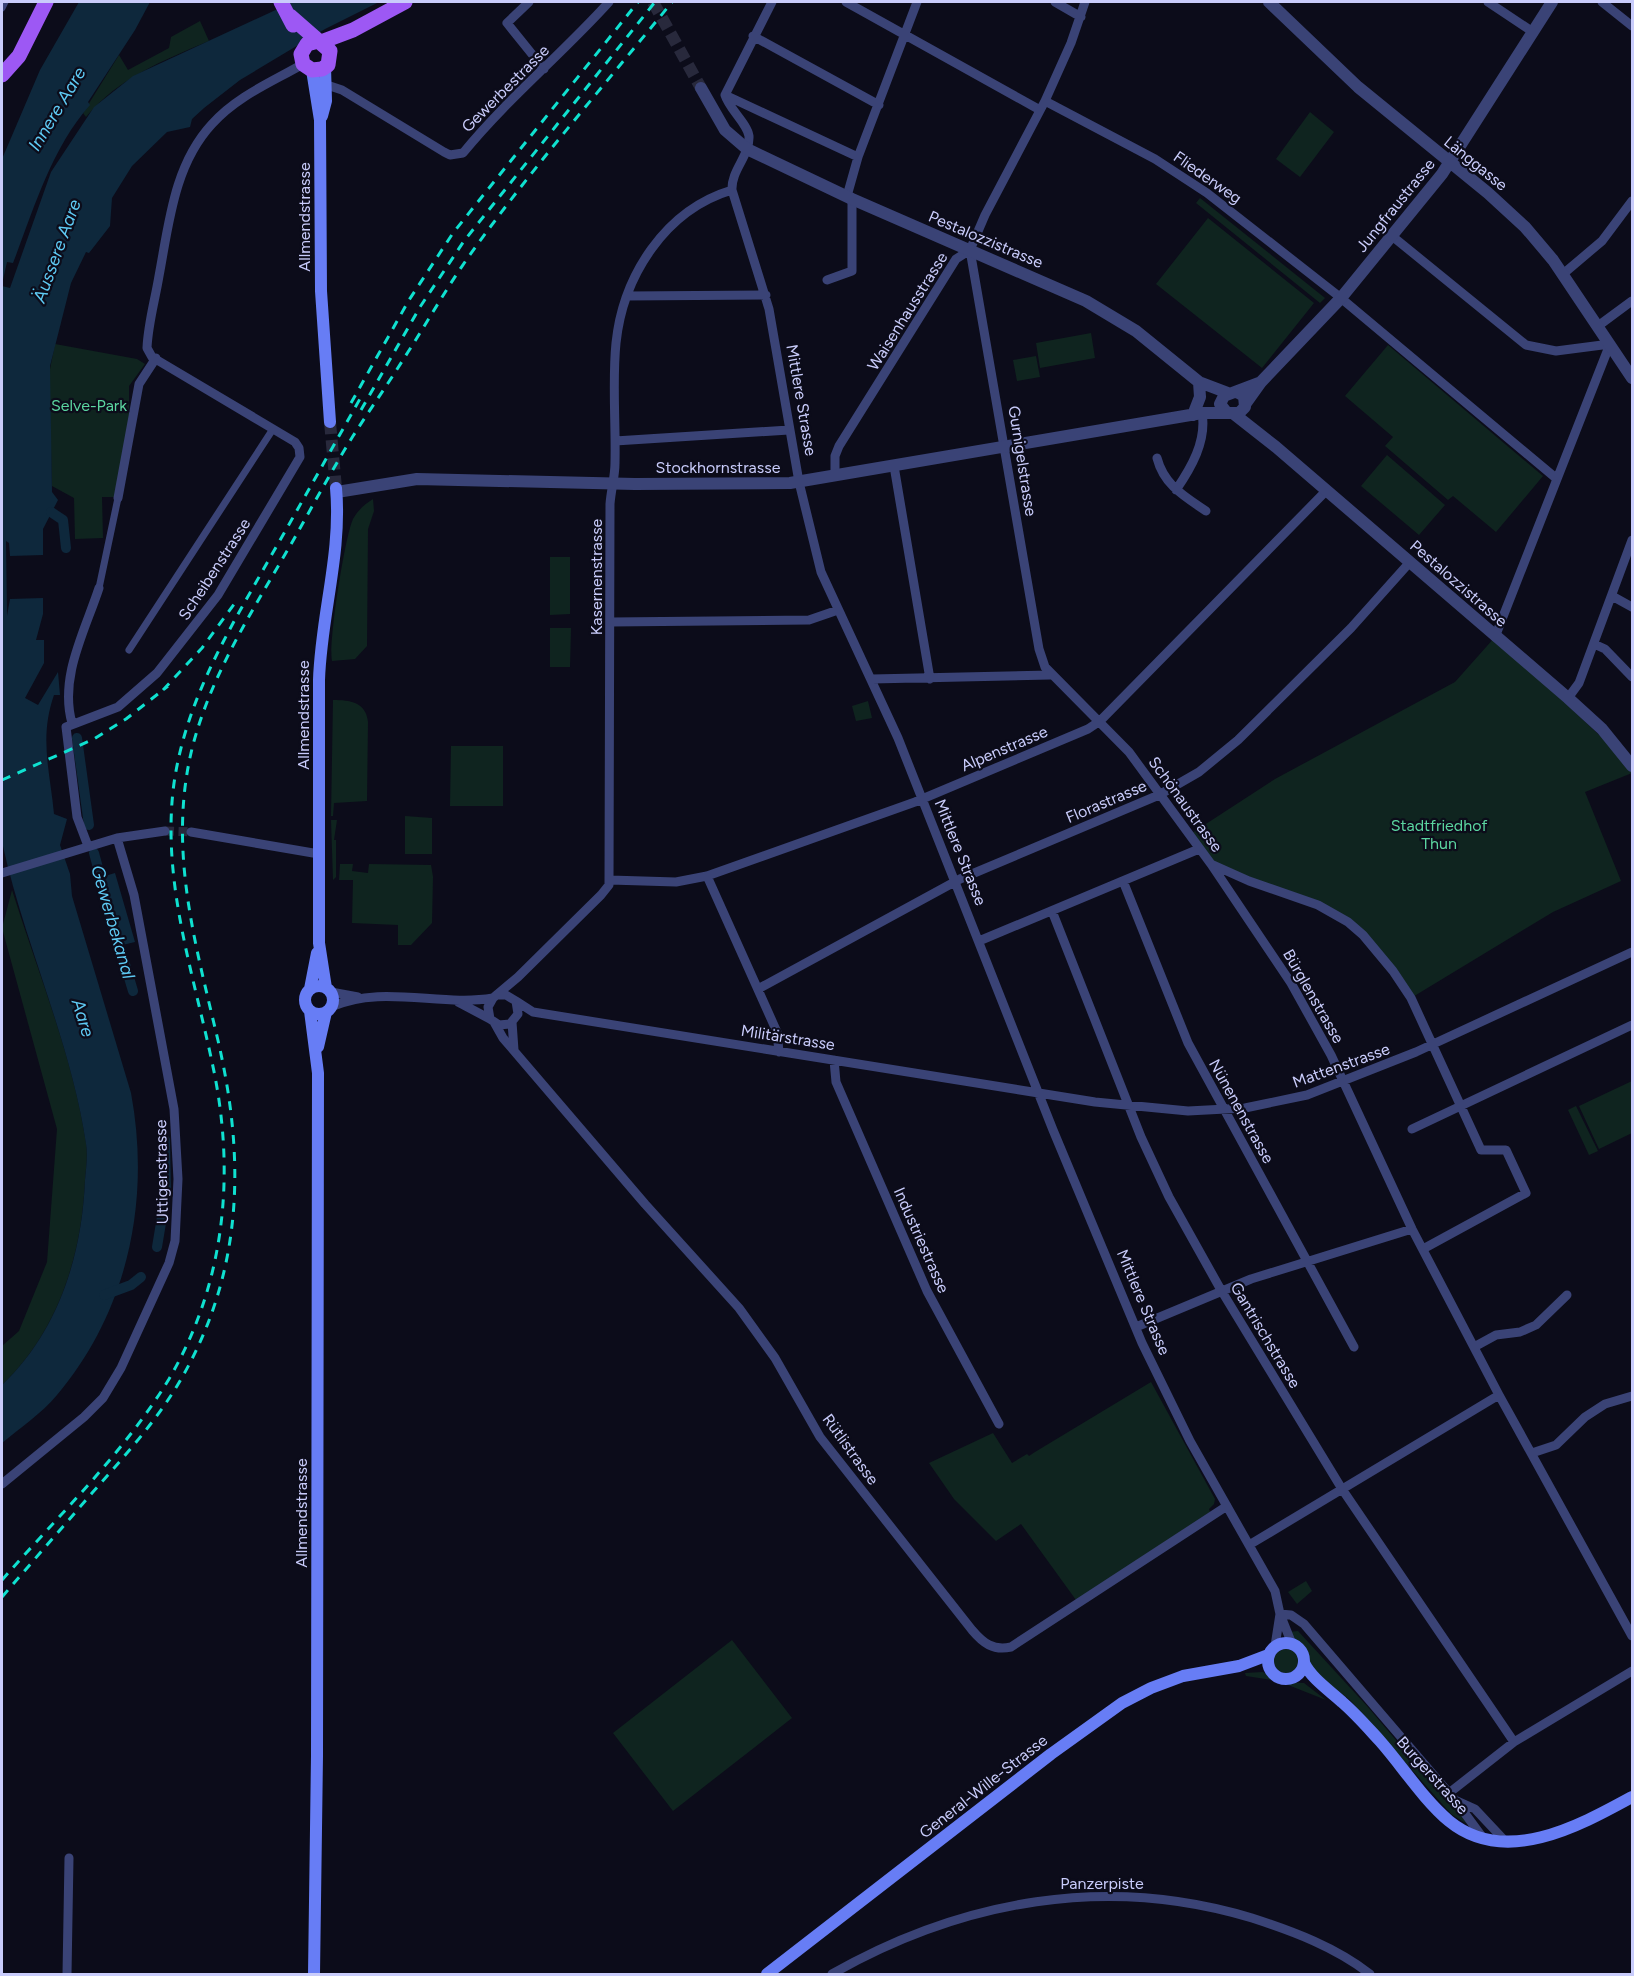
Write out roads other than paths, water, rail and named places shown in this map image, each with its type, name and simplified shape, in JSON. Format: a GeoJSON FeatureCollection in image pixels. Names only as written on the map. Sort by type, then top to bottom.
{"type":"FeatureCollection","features":[{"type":"Feature","properties":{"kind":"main road"},"geometry":{"type":"LineString","coordinates":[[2,75],[19,56],[46,2]]}},
{"type":"Feature","properties":{"kind":"main road"},"geometry":{"type":"LineString","coordinates":[[281,2],[315,58],[353,30],[405,2]]}},
{"type":"Feature","properties":{"kind":"main road","name":"Allmendstrasse"},"geometry":{"type":"LineString","coordinates":[[315,58],[320,120],[321,291],[330,422]]}},
{"type":"Feature","properties":{"kind":"main road","name":"Allmendstrasse"},"geometry":{"type":"LineString","coordinates":[[328,990],[319,943],[320,646],[338,532],[337,490]]}},
{"type":"Feature","properties":{"kind":"main road","name":"Allmendstrasse"},"geometry":{"type":"LineString","coordinates":[[310,989],[319,943]]}},
{"type":"Feature","properties":{"kind":"main road"},"geometry":{"type":"LineString","coordinates":[[318,986],[328,990],[333,1001],[329,1010],[316,1014],[310,1011],[305,1000],[310,989],[318,986]]}},
{"type":"Feature","properties":{"kind":"main road","name":"Allmendstrasse"},"geometry":{"type":"LineString","coordinates":[[317,1051],[329,1010]]}},
{"type":"Feature","properties":{"kind":"main road","name":"Allmendstrasse"},"geometry":{"type":"LineString","coordinates":[[310,1011],[317,1051],[317,1756],[314,1974]]}},
{"type":"Feature","properties":{"kind":"main road"},"geometry":{"type":"LineString","coordinates":[[1282,1642],[1292,1644],[1301,1651],[1304,1663],[1294,1677],[1279,1678],[1270,1670],[1272,1650],[1282,1642]]}},
{"type":"Feature","properties":{"kind":"main road","name":"General-Wille-Strasse"},"geometry":{"type":"LineString","coordinates":[[1239,1666],[1272,1650]]}},
{"type":"Feature","properties":{"kind":"main road","name":"Burgerstrasse"},"geometry":{"type":"LineString","coordinates":[[1304,1663],[1327,1690],[1376,1737],[1445,1818],[1466,1832],[1484,1839],[1506,1842],[1525,1840],[1559,1831],[1632,1797]]}},
{"type":"Feature","properties":{"kind":"main road","name":"General-Wille-Strasse"},"geometry":{"type":"LineString","coordinates":[[767,1974],[1107,1713],[1135,1695],[1167,1681],[1208,1670],[1239,1666],[1270,1670]]}},
{"type":"Feature","properties":{"kind":"main road","name":"Burgerstrasse"},"geometry":{"type":"LineString","coordinates":[[1294,1677],[1327,1690]]}},
{"type":"Feature","properties":{"kind":"street"},"geometry":{"type":"LineString","coordinates":[[2,8],[5,2]]}},
{"type":"Feature","properties":{"kind":"street"},"geometry":{"type":"LineString","coordinates":[[529,2],[507,23],[544,69]]}},
{"type":"Feature","properties":{"kind":"street","name":"Gewerbestrasse"},"geometry":{"type":"LineString","coordinates":[[315,58],[342,90],[444,152],[457,156],[463,153],[495,116],[609,2]]}},
{"type":"Feature","properties":{"kind":"street"},"geometry":{"type":"LineString","coordinates":[[725,95],[772,2]]}},
{"type":"Feature","properties":{"kind":"street","name":"Fliederweg"},"geometry":{"type":"LineString","coordinates":[[846,2],[1042,105],[1155,159],[1191,182],[1341,298],[1557,479]]}},
{"type":"Feature","properties":{"kind":"street"},"geometry":{"type":"LineString","coordinates":[[827,280],[852,271],[849,197],[858,157],[917,2]]}},
{"type":"Feature","properties":{"kind":"street"},"geometry":{"type":"LineString","coordinates":[[1055,2],[1081,18]]}},
{"type":"Feature","properties":{"kind":"street","name":"Waisenhausstrasse"},"geometry":{"type":"LineString","coordinates":[[835,476],[835,456],[839,446],[956,259],[970,250],[984,215],[1042,105],[1081,18],[1084,2]]}},
{"type":"Feature","properties":{"kind":"street","name":"Länggasse"},"geometry":{"type":"LineString","coordinates":[[1269,2],[1358,87],[1510,212],[1540,244],[1563,274],[1632,378]]}},
{"type":"Feature","properties":{"kind":"street"},"geometry":{"type":"LineString","coordinates":[[1488,2],[1533,32]]}},
{"type":"Feature","properties":{"kind":"street","name":"Jungfraustrasse"},"geometry":{"type":"LineString","coordinates":[[1228,403],[1245,405],[1261,382],[1341,298],[1392,236],[1450,163],[1552,2]]}},
{"type":"Feature","properties":{"kind":"street"},"geometry":{"type":"LineString","coordinates":[[1602,2],[1632,26]]}},
{"type":"Feature","properties":{"kind":"street"},"geometry":{"type":"LineString","coordinates":[[753,36],[879,105]]}},
{"type":"Feature","properties":{"kind":"street"},"geometry":{"type":"LineString","coordinates":[[92,845],[77,818],[65,737],[66,727],[72,723],[68,703],[72,670],[99,588],[139,384],[156,358],[148,352],[147,345],[172,206],[188,159],[204,134],[222,114],[250,94],[315,58]]}},
{"type":"Feature","properties":{"kind":"street"},"geometry":{"type":"LineString","coordinates":[[701,88],[725,130],[747,148]]}},
{"type":"Feature","properties":{"kind":"street"},"geometry":{"type":"LineString","coordinates":[[725,95],[749,135],[747,148],[733,178],[732,190]]}},
{"type":"Feature","properties":{"kind":"street"},"geometry":{"type":"LineString","coordinates":[[725,95],[858,157]]}},
{"type":"Feature","properties":{"kind":"street","name":"Pestalozzistrasse"},"geometry":{"type":"LineString","coordinates":[[747,148],[849,197],[1104,310],[1228,403],[1249,428],[1257,431],[1568,698],[1602,729],[1632,766]]}},
{"type":"Feature","properties":{"kind":"street","name":"Mittlere Strasse"},"geometry":{"type":"LineString","coordinates":[[732,190],[766,295],[799,482],[821,572],[872,679],[1136,1327],[1174,1411],[1275,1591],[1280,1614],[1292,1644]]}},
{"type":"Feature","properties":{"kind":"street","name":"Kasernenstrasse"},"geometry":{"type":"LineString","coordinates":[[610,880],[610,504],[614,483],[616,342],[627,296],[643,262],[662,235],[693,209],[732,190]]}},
{"type":"Feature","properties":{"kind":"street"},"geometry":{"type":"LineString","coordinates":[[1563,274],[1602,241],[1632,201]]}},
{"type":"Feature","properties":{"kind":"street"},"geometry":{"type":"LineString","coordinates":[[1392,236],[1526,345],[1556,351],[1610,344],[1495,637]]}},
{"type":"Feature","properties":{"kind":"street","name":"Gurnigelstrasse"},"geometry":{"type":"LineString","coordinates":[[970,250],[1006,447],[1039,649],[1050,675]]}},
{"type":"Feature","properties":{"kind":"street"},"geometry":{"type":"LineString","coordinates":[[627,296],[766,295]]}},
{"type":"Feature","properties":{"kind":"street"},"geometry":{"type":"LineString","coordinates":[[1598,326],[1632,301]]}},
{"type":"Feature","properties":{"kind":"street","name":"Scheibenstrasse"},"geometry":{"type":"LineString","coordinates":[[72,723],[110,711],[133,696],[157,673],[218,595],[300,457],[298,444],[156,358]]}},
{"type":"Feature","properties":{"kind":"street"},"geometry":{"type":"LineString","coordinates":[[1176,490],[1190,469],[1203,428],[1197,414],[1200,397],[1199,382]]}},
{"type":"Feature","properties":{"kind":"street","name":"Jungfraustrasse"},"geometry":{"type":"LineString","coordinates":[[1228,403],[1261,382]]}},
{"type":"Feature","properties":{"kind":"street","name":"Stockhornstrasse"},"geometry":{"type":"LineString","coordinates":[[337,490],[417,479],[614,483],[799,482],[1197,414],[1228,403]]}},
{"type":"Feature","properties":{"kind":"street","name":"Pestalozzistrasse"},"geometry":{"type":"LineString","coordinates":[[1245,405],[1257,431]]}},
{"type":"Feature","properties":{"kind":"street","name":"Scheibenstrasse"},"geometry":{"type":"LineString","coordinates":[[129,651],[273,429]]}},
{"type":"Feature","properties":{"kind":"street"},"geometry":{"type":"LineString","coordinates":[[615,441],[789,430]]}},
{"type":"Feature","properties":{"kind":"street"},"geometry":{"type":"LineString","coordinates":[[1157,458],[1161,475],[1176,490],[1206,511]]}},
{"type":"Feature","properties":{"kind":"street"},"geometry":{"type":"LineString","coordinates":[[894,466],[930,679]]}},
{"type":"Feature","properties":{"kind":"street","name":"Alpenstrasse"},"geometry":{"type":"LineString","coordinates":[[610,880],[676,882],[707,876],[922,799],[1088,729],[1100,721],[1326,491]]}},
{"type":"Feature","properties":{"kind":"street"},"geometry":{"type":"LineString","coordinates":[[1568,698],[1579,682],[1632,540]]}},
{"type":"Feature","properties":{"kind":"street","name":"Florastrasse"},"geometry":{"type":"LineString","coordinates":[[758,989],[955,881],[1159,795],[1199,772],[1238,740],[1351,628],[1410,562]]}},
{"type":"Feature","properties":{"kind":"street"},"geometry":{"type":"LineString","coordinates":[[1612,596],[1632,607]]}},
{"type":"Feature","properties":{"kind":"street"},"geometry":{"type":"LineString","coordinates":[[611,622],[809,620],[838,610]]}},
{"type":"Feature","properties":{"kind":"street"},"geometry":{"type":"LineString","coordinates":[[1594,644],[1605,649],[1632,677]]}},
{"type":"Feature","properties":{"kind":"street"},"geometry":{"type":"LineString","coordinates":[[872,679],[1050,675]]}},
{"type":"Feature","properties":{"kind":"street","name":"Schönaustrasse"},"geometry":{"type":"LineString","coordinates":[[1050,675],[1100,721],[1129,752],[1211,864],[1246,880],[1318,905],[1348,922],[1378,952],[1399,978],[1434,1044]]}},
{"type":"Feature","properties":{"kind":"street"},"geometry":{"type":"LineString","coordinates":[[3,872],[117,838],[165,831]]}},
{"type":"Feature","properties":{"kind":"street"},"geometry":{"type":"LineString","coordinates":[[191,832],[319,854]]}},
{"type":"Feature","properties":{"kind":"street","name":"Uttigenstrasse"},"geometry":{"type":"LineString","coordinates":[[2,1484],[84,1418],[103,1398],[130,1348],[169,1263],[176,1241],[178,1179],[174,1109],[134,895],[117,838]]}},
{"type":"Feature","properties":{"kind":"street"},"geometry":{"type":"LineString","coordinates":[[979,941],[1199,849]]}},
{"type":"Feature","properties":{"kind":"street","name":"Bürglenstrasse"},"geometry":{"type":"LineString","coordinates":[[1211,864],[1291,983],[1326,1045],[1412,1229],[1499,1395],[1632,1636]]}},
{"type":"Feature","properties":{"kind":"street"},"geometry":{"type":"LineString","coordinates":[[707,876],[777,1032],[779,1052]]}},
{"type":"Feature","properties":{"kind":"street"},"geometry":{"type":"LineString","coordinates":[[492,1021],[488,1007],[495,997],[519,977],[601,896],[610,880]]}},
{"type":"Feature","properties":{"kind":"street"},"geometry":{"type":"LineString","coordinates":[[1231,894],[1246,880]]}},
{"type":"Feature","properties":{"kind":"street","name":"Nünenenstrasse"},"geometry":{"type":"LineString","coordinates":[[1123,881],[1179,1023],[1223,1109],[1354,1347]]}},
{"type":"Feature","properties":{"kind":"street","name":"Gantrischstrasse"},"geometry":{"type":"LineString","coordinates":[[1052,911],[1128,1106],[1169,1197],[1221,1290],[1342,1489],[1514,1742]]}},
{"type":"Feature","properties":{"kind":"street","name":"Mattenstrasse"},"geometry":{"type":"LineString","coordinates":[[1039,1092],[1166,1111],[1223,1109],[1283,1101],[1342,1083],[1434,1044],[1632,952]]}},
{"type":"Feature","properties":{"kind":"street"},"geometry":{"type":"LineString","coordinates":[[514,1050],[514,1020],[519,1010],[515,1000],[519,977]]}},
{"type":"Feature","properties":{"kind":"street"},"geometry":{"type":"LineString","coordinates":[[328,990],[360,998],[420,997],[458,1002],[506,995],[515,1000]]}},
{"type":"Feature","properties":{"kind":"street"},"geometry":{"type":"LineString","coordinates":[[329,1010],[360,998]]}},
{"type":"Feature","properties":{"kind":"street","name":"Militärstrasse"},"geometry":{"type":"LineString","coordinates":[[515,1000],[533,1012],[1039,1092]]}},
{"type":"Feature","properties":{"kind":"street"},"geometry":{"type":"LineString","coordinates":[[458,1002],[504,1025],[514,1020]]}},
{"type":"Feature","properties":{"kind":"street","name":"Militärstrasse"},"geometry":{"type":"LineString","coordinates":[[514,1020],[533,1012]]}},
{"type":"Feature","properties":{"kind":"street","name":"Rütlistrasse"},"geometry":{"type":"LineString","coordinates":[[492,1021],[645,1204],[739,1308],[775,1358],[820,1437],[972,1630],[987,1645],[996,1648],[1011,1647],[1227,1506]]}},
{"type":"Feature","properties":{"kind":"street"},"geometry":{"type":"LineString","coordinates":[[1412,1129],[1632,1024]]}},
{"type":"Feature","properties":{"kind":"street"},"geometry":{"type":"LineString","coordinates":[[1423,1249],[1526,1193],[1506,1150],[1481,1150],[1434,1044]]}},
{"type":"Feature","properties":{"kind":"street","name":"Industriestrasse"},"geometry":{"type":"LineString","coordinates":[[834,1060],[836,1082],[927,1291],[999,1424]]}},
{"type":"Feature","properties":{"kind":"street"},"geometry":{"type":"LineString","coordinates":[[1136,1327],[1221,1290],[1412,1229]]}},
{"type":"Feature","properties":{"kind":"street"},"geometry":{"type":"LineString","coordinates":[[1474,1347],[1496,1335],[1520,1332],[1536,1325],[1568,1295]]}},
{"type":"Feature","properties":{"kind":"street"},"geometry":{"type":"LineString","coordinates":[[1249,1545],[1499,1395]]}},
{"type":"Feature","properties":{"kind":"street"},"geometry":{"type":"LineString","coordinates":[[1532,1453],[1556,1445],[1585,1417],[1605,1404],[1632,1396]]}},
{"type":"Feature","properties":{"kind":"street"},"geometry":{"type":"LineString","coordinates":[[1280,1614],[1291,1615],[1304,1624],[1452,1796],[1484,1839]]}},
{"type":"Feature","properties":{"kind":"street","name":"Mittlere Strasse"},"geometry":{"type":"LineString","coordinates":[[1272,1650],[1280,1614]]}},
{"type":"Feature","properties":{"kind":"street"},"geometry":{"type":"LineString","coordinates":[[1452,1796],[1514,1742],[1632,1671]]}},
{"type":"Feature","properties":{"kind":"street"},"geometry":{"type":"LineString","coordinates":[[1452,1796],[1476,1809],[1506,1842]]}},
{"type":"Feature","properties":{"kind":"street"},"geometry":{"type":"LineString","coordinates":[[67,1974],[69,1858]]}},
{"type":"Feature","properties":{"kind":"street","name":"Panzerpiste"},"geometry":{"type":"LineString","coordinates":[[832,1974],[895,1942],[964,1916],[1051,1899],[1100,1896],[1185,1902],[1234,1913],[1285,1929],[1329,1947],[1370,1974]]}},
{"type":"Feature","properties":{"kind":"water","name":"Innere Aare"},"geometry":{"type":"Polygon","coordinates":[[[79,2],[150,2],[135,30],[88,102],[90,105],[76,122],[54,160],[13,263],[7,262],[2,284],[2,159],[40,70],[79,2]]]}},
{"type":"Feature","properties":{"kind":"water"},"geometry":{"type":"Polygon","coordinates":[[[293,2],[379,2],[325,29],[240,80],[192,119],[190,127],[167,132],[132,166],[112,198],[110,226],[89,253],[86,252],[71,283],[50,366],[52,492],[58,500],[43,529],[43,555],[10,556],[9,543],[6,541],[7,616],[10,599],[43,598],[43,614],[36,640],[44,640],[44,663],[25,698],[38,705],[58,672],[60,695],[54,695],[46,740],[54,814],[67,819],[60,845],[70,874],[72,896],[131,1093],[138,1174],[135,1213],[128,1253],[117,1291],[101,1327],[81,1362],[57,1395],[37,1415],[2,1443],[2,1385],[22,1364],[52,1317],[72,1264],[83,1208],[87,1153],[70,1068],[22,917],[2,842],[2,286],[10,288],[51,172],[94,107],[133,76],[293,2]]]}},
{"type":"Feature","properties":{"kind":"water"},"geometry":{"type":"Polygon","coordinates":[[[115,873],[135,942],[114,947],[95,879],[115,873]]]}},
{"type":"Feature","properties":{"kind":"waterway"},"geometry":{"type":"LineString","coordinates":[[51,512],[63,520],[66,548]]}},
{"type":"Feature","properties":{"kind":"waterway","name":"Gewerbekanal"},"geometry":{"type":"LineString","coordinates":[[77,738],[89,825]]}},
{"type":"Feature","properties":{"kind":"waterway","name":"Gewerbekanal"},"geometry":{"type":"LineString","coordinates":[[94,853],[104,890]]}},
{"type":"Feature","properties":{"kind":"waterway","name":"Gewerbekanal"},"geometry":{"type":"LineString","coordinates":[[116,934],[133,991]]}},
{"type":"Feature","properties":{"kind":"waterway","name":"Gewerbekanal"},"geometry":{"type":"LineString","coordinates":[[157,1247],[166,1193],[165,1140]]}},
{"type":"Feature","properties":{"kind":"waterway","name":"Gewerbekanal"},"geometry":{"type":"LineString","coordinates":[[104,1295],[131,1285],[141,1277]]}},
{"type":"Feature","properties":{"kind":"tunnel"},"geometry":{"type":"LineString","coordinates":[[653,2],[701,88]]}},
{"type":"Feature","properties":{"kind":"tunnel"},"geometry":{"type":"LineString","coordinates":[[330,422],[336,488]]}},
{"type":"Feature","properties":{"kind":"tunnel"},"geometry":{"type":"LineString","coordinates":[[165,831],[191,832]]}},
{"type":"Feature","properties":{"kind":"railway"},"geometry":{"type":"LineString","coordinates":[[351,403],[409,300],[453,233],[638,2]]}},
{"type":"Feature","properties":{"kind":"railway"},"geometry":{"type":"LineString","coordinates":[[361,410],[420,307],[464,241],[655,2]]}},
{"type":"Feature","properties":{"kind":"railway"},"geometry":{"type":"LineString","coordinates":[[2,1597],[126,1454],[168,1400],[199,1343],[216,1300],[227,1257],[233,1213],[235,1169],[232,1124],[226,1078],[193,928],[183,859],[185,789],[191,753],[209,697],[249,616],[353,436],[459,270],[541,161],[672,2]]}},
{"type":"Feature","properties":{"kind":"railway"},"geometry":{"type":"LineString","coordinates":[[2,1580],[132,1433],[169,1379],[188,1342],[203,1304],[214,1265],[221,1225],[224,1185],[223,1144],[212,1062],[182,928],[172,860],[173,791],[178,760],[196,700],[222,644],[361,397]]}},
{"type":"Feature","properties":{"kind":"railway"},"geometry":{"type":"LineString","coordinates":[[163,690],[202,648],[235,603]]}},
{"type":"Feature","properties":{"kind":"railway"},"geometry":{"type":"LineString","coordinates":[[2,780],[94,739],[126,719],[168,686]]}},
{"type":"Feature","properties":{"kind":"water label","name":"Äussere Aare"},"geometry":{"type":"Point","coordinates":[57,251]}},
{"type":"Feature","properties":{"kind":"water label","name":"Aare"},"geometry":{"type":"Point","coordinates":[83,1018]}},
{"type":"Feature","properties":{"kind":"park label","name":"Selve-Park"},"geometry":{"type":"Point","coordinates":[89,405]}},
{"type":"Feature","properties":{"kind":"park label","name":"Stadtfriedhof Thun"},"geometry":{"type":"Point","coordinates":[1439,834]}}]}
